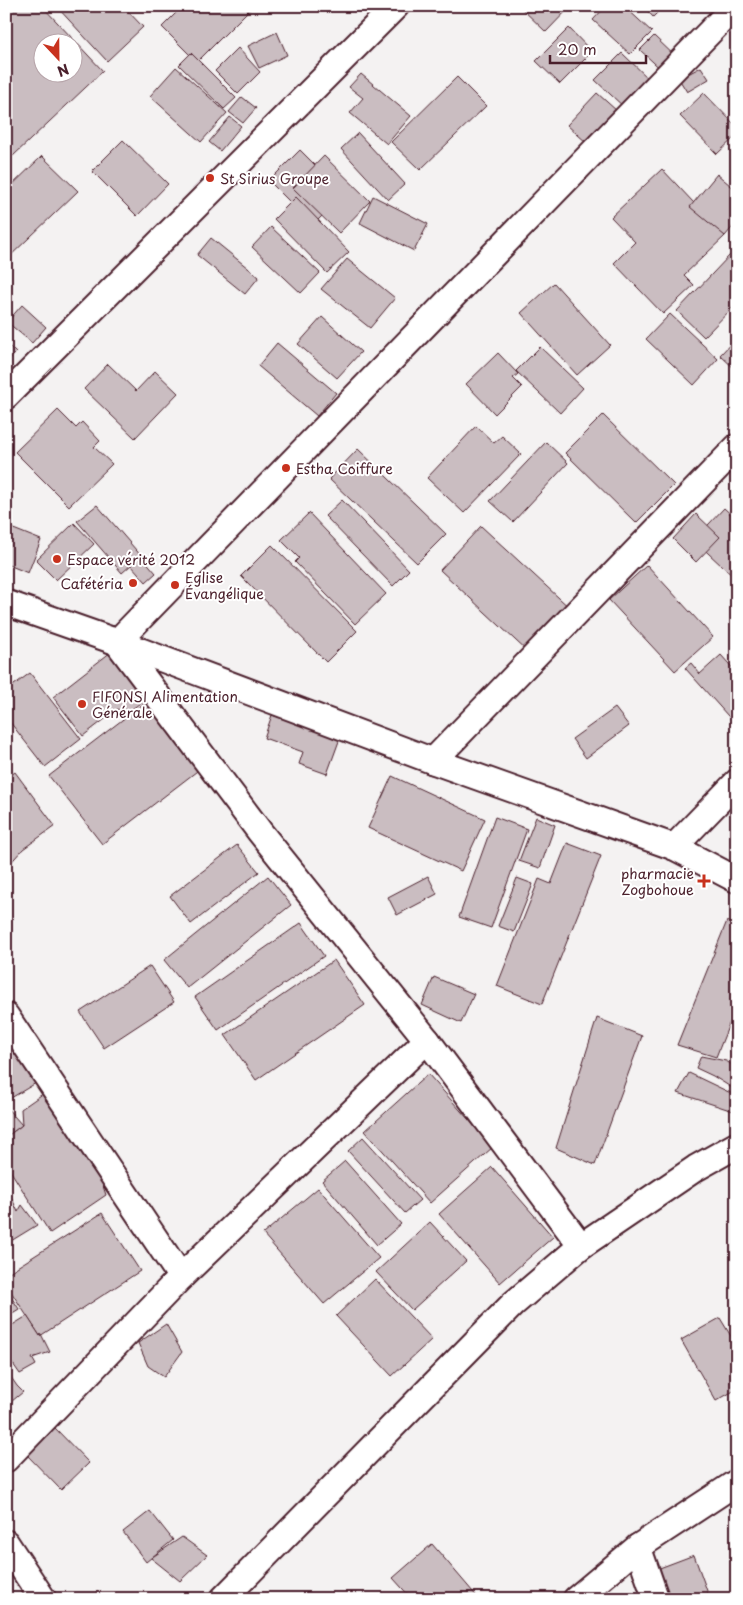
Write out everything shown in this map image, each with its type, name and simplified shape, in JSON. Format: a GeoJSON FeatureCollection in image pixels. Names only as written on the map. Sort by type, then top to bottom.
{"type":"FeatureCollection","features":[{"type":"Feature","properties":{"kind":"street"},"geometry":{"type":"LineString","coordinates":[[6,396],[396,6]]}},
{"type":"Feature","properties":{"kind":"street"},"geometry":{"type":"LineString","coordinates":[[117,642],[735,6]]}},
{"type":"Feature","properties":{"kind":"street"},"geometry":{"type":"LineString","coordinates":[[433,761],[737,447]]}},
{"type":"Feature","properties":{"kind":"street"},"geometry":{"type":"LineString","coordinates":[[6,603],[117,642],[433,761],[674,846],[737,880]]}},
{"type":"Feature","properties":{"kind":"street"},"geometry":{"type":"LineString","coordinates":[[117,642],[260,832],[427,1040],[582,1246]]}},
{"type":"Feature","properties":{"kind":"street"},"geometry":{"type":"LineString","coordinates":[[674,846],[737,782]]}},
{"type":"Feature","properties":{"kind":"street"},"geometry":{"type":"LineString","coordinates":[[6,1016],[181,1277]]}},
{"type":"Feature","properties":{"kind":"street"},"geometry":{"type":"LineString","coordinates":[[6,1458],[181,1277],[427,1040]]}},
{"type":"Feature","properties":{"kind":"street"},"geometry":{"type":"LineString","coordinates":[[223,1599],[514,1304],[582,1246],[696,1168],[737,1145]]}},
{"type":"Feature","properties":{"kind":"street"},"geometry":{"type":"LineString","coordinates":[[576,1599],[638,1548],[737,1482]]}},
{"type":"Feature","properties":{"kind":"street"},"geometry":{"type":"LineString","coordinates":[[6,1543],[43,1599]]}},
{"type":"Feature","properties":{"kind":"street"},"geometry":{"type":"LineString","coordinates":[[638,1548],[656,1599]]}},
{"type":"Feature","properties":{"kind":"building"},"geometry":{"type":"Polygon","coordinates":[[[14,6],[42,6],[66,32],[32,32],[32,82],[82,82],[82,49],[103,71],[13,156],[6,149],[6,13],[14,6]]]}},
{"type":"Feature","properties":{"kind":"building"},"geometry":{"type":"Polygon","coordinates":[[[56,6],[123,6],[143,27],[107,61],[56,6]]]}},
{"type":"Feature","properties":{"kind":"building"},"geometry":{"type":"Polygon","coordinates":[[[183,6],[253,6],[197,62],[162,27],[183,6]]]}},
{"type":"Feature","properties":{"kind":"building"},"geometry":{"type":"Polygon","coordinates":[[[519,6],[571,6],[546,32],[519,6]]]}},
{"type":"Feature","properties":{"kind":"building"},"geometry":{"type":"Polygon","coordinates":[[[606,6],[624,6],[652,32],[630,54],[593,20],[606,6]]]}},
{"type":"Feature","properties":{"kind":"building"},"geometry":{"type":"Polygon","coordinates":[[[643,6],[664,6],[653,17],[643,6]]]}},
{"type":"Feature","properties":{"kind":"building"},"geometry":{"type":"Polygon","coordinates":[[[569,28],[592,52],[560,84],[536,61],[569,28]]]}},
{"type":"Feature","properties":{"kind":"building"},"geometry":{"type":"Polygon","coordinates":[[[277,32],[287,55],[259,68],[248,46],[277,32]]]}},
{"type":"Feature","properties":{"kind":"building"},"geometry":{"type":"Polygon","coordinates":[[[654,36],[680,61],[666,74],[640,50],[654,36]]]}},
{"type":"Feature","properties":{"kind":"building"},"geometry":{"type":"Polygon","coordinates":[[[238,48],[260,72],[238,94],[215,71],[238,48]]]}},
{"type":"Feature","properties":{"kind":"building"},"geometry":{"type":"Polygon","coordinates":[[[191,53],[236,98],[224,109],[179,65],[191,53]]]}},
{"type":"Feature","properties":{"kind":"building"},"geometry":{"type":"Polygon","coordinates":[[[622,53],[652,82],[626,109],[595,80],[622,53]]]}},
{"type":"Feature","properties":{"kind":"building"},"geometry":{"type":"Polygon","coordinates":[[[176,67],[227,113],[201,142],[150,96],[176,67]]]}},
{"type":"Feature","properties":{"kind":"building"},"geometry":{"type":"Polygon","coordinates":[[[701,67],[709,79],[687,92],[679,79],[701,67]]]}},
{"type":"Feature","properties":{"kind":"building"},"geometry":{"type":"Polygon","coordinates":[[[361,74],[411,116],[387,144],[350,113],[363,98],[349,87],[361,74]]]}},
{"type":"Feature","properties":{"kind":"building"},"geometry":{"type":"Polygon","coordinates":[[[457,77],[486,106],[420,170],[391,142],[457,77]]]}},
{"type":"Feature","properties":{"kind":"building"},"geometry":{"type":"Polygon","coordinates":[[[597,93],[617,111],[587,143],[567,125],[597,93]]]}},
{"type":"Feature","properties":{"kind":"building"},"geometry":{"type":"Polygon","coordinates":[[[704,93],[737,127],[737,135],[717,154],[680,116],[704,93]]]}},
{"type":"Feature","properties":{"kind":"building"},"geometry":{"type":"Polygon","coordinates":[[[242,97],[256,108],[243,123],[229,112],[242,97]]]}},
{"type":"Feature","properties":{"kind":"building"},"geometry":{"type":"Polygon","coordinates":[[[230,117],[241,126],[220,151],[209,142],[230,117]]]}},
{"type":"Feature","properties":{"kind":"building"},"geometry":{"type":"Polygon","coordinates":[[[358,133],[405,184],[388,200],[341,149],[358,133]]]}},
{"type":"Feature","properties":{"kind":"building"},"geometry":{"type":"Polygon","coordinates":[[[123,140],[168,184],[137,216],[92,171],[123,140]]]}},
{"type":"Feature","properties":{"kind":"building"},"geometry":{"type":"Polygon","coordinates":[[[300,150],[344,194],[313,225],[269,181],[300,150]]]}},
{"type":"Feature","properties":{"kind":"building"},"geometry":{"type":"Polygon","coordinates":[[[42,156],[78,191],[6,260],[6,191],[42,156]]]}},
{"type":"Feature","properties":{"kind":"building"},"geometry":{"type":"Polygon","coordinates":[[[324,156],[370,201],[339,233],[293,188],[324,156]]]}},
{"type":"Feature","properties":{"kind":"building"},"geometry":{"type":"Polygon","coordinates":[[[662,169],[725,236],[684,275],[694,285],[663,314],[614,263],[635,242],[611,217],[662,169]]]}},
{"type":"Feature","properties":{"kind":"building"},"geometry":{"type":"Polygon","coordinates":[[[717,174],[737,191],[737,222],[725,236],[690,207],[717,174]]]}},
{"type":"Feature","properties":{"kind":"building"},"geometry":{"type":"Polygon","coordinates":[[[373,196],[428,224],[414,251],[360,223],[373,196]]]}},
{"type":"Feature","properties":{"kind":"building"},"geometry":{"type":"Polygon","coordinates":[[[296,197],[349,252],[327,273],[274,219],[296,197]]]}},
{"type":"Feature","properties":{"kind":"building"},"geometry":{"type":"Polygon","coordinates":[[[271,227],[320,273],[301,293],[252,247],[271,227]]]}},
{"type":"Feature","properties":{"kind":"building"},"geometry":{"type":"Polygon","coordinates":[[[211,238],[259,277],[245,294],[197,255],[211,238]]]}},
{"type":"Feature","properties":{"kind":"building"},"geometry":{"type":"Polygon","coordinates":[[[730,255],[737,261],[737,303],[704,337],[677,311],[730,255]]]}},
{"type":"Feature","properties":{"kind":"building"},"geometry":{"type":"Polygon","coordinates":[[[347,259],[395,298],[370,328],[321,289],[347,259]]]}},
{"type":"Feature","properties":{"kind":"building"},"geometry":{"type":"Polygon","coordinates":[[[554,283],[610,345],[577,375],[521,313],[554,283]]]}},
{"type":"Feature","properties":{"kind":"building"},"geometry":{"type":"Polygon","coordinates":[[[22,305],[46,327],[32,343],[7,322],[22,305]]]}},
{"type":"Feature","properties":{"kind":"building"},"geometry":{"type":"Polygon","coordinates":[[[670,314],[718,359],[694,385],[646,339],[670,314]]]}},
{"type":"Feature","properties":{"kind":"building"},"geometry":{"type":"Polygon","coordinates":[[[322,317],[361,352],[337,378],[298,344],[322,317]]]}},
{"type":"Feature","properties":{"kind":"building"},"geometry":{"type":"Polygon","coordinates":[[[737,337],[737,371],[720,355],[737,337]]]}},
{"type":"Feature","properties":{"kind":"building"},"geometry":{"type":"Polygon","coordinates":[[[6,343],[16,353],[6,363],[6,343]]]}},
{"type":"Feature","properties":{"kind":"building"},"geometry":{"type":"Polygon","coordinates":[[[277,343],[336,393],[317,416],[258,366],[277,343]]]}},
{"type":"Feature","properties":{"kind":"building"},"geometry":{"type":"Polygon","coordinates":[[[540,347],[583,388],[560,413],[516,371],[540,347]]]}},
{"type":"Feature","properties":{"kind":"building"},"geometry":{"type":"Polygon","coordinates":[[[498,353],[518,374],[513,378],[522,387],[495,414],[466,384],[498,353]]]}},
{"type":"Feature","properties":{"kind":"building"},"geometry":{"type":"Polygon","coordinates":[[[108,364],[136,391],[155,371],[178,393],[135,438],[84,389],[108,364]]]}},
{"type":"Feature","properties":{"kind":"building"},"geometry":{"type":"Polygon","coordinates":[[[58,410],[76,428],[82,422],[100,441],[94,447],[112,464],[69,506],[15,452],[58,410]]]}},
{"type":"Feature","properties":{"kind":"building"},"geometry":{"type":"Polygon","coordinates":[[[603,415],[674,485],[636,523],[565,453],[603,415]]]}},
{"type":"Feature","properties":{"kind":"building"},"geometry":{"type":"Polygon","coordinates":[[[476,426],[494,443],[502,436],[521,454],[464,513],[427,478],[476,426]]]}},
{"type":"Feature","properties":{"kind":"building"},"geometry":{"type":"Polygon","coordinates":[[[546,442],[568,463],[513,522],[490,501],[546,442]]]}},
{"type":"Feature","properties":{"kind":"building"},"geometry":{"type":"Polygon","coordinates":[[[358,449],[446,534],[417,563],[329,479],[358,449]]]}},
{"type":"Feature","properties":{"kind":"building"},"geometry":{"type":"Polygon","coordinates":[[[342,500],[409,570],[393,586],[325,516],[342,500]]]}},
{"type":"Feature","properties":{"kind":"building"},"geometry":{"type":"Polygon","coordinates":[[[97,505],[156,573],[146,582],[131,565],[122,573],[77,521],[97,505]]]}},
{"type":"Feature","properties":{"kind":"building"},"geometry":{"type":"Polygon","coordinates":[[[724,508],[737,520],[737,580],[694,540],[724,508]]]}},
{"type":"Feature","properties":{"kind":"building"},"geometry":{"type":"Polygon","coordinates":[[[309,513],[386,594],[355,624],[295,562],[299,558],[281,540],[309,513]]]}},
{"type":"Feature","properties":{"kind":"building"},"geometry":{"type":"Polygon","coordinates":[[[696,514],[720,537],[696,562],[673,539],[696,514]]]}},
{"type":"Feature","properties":{"kind":"building"},"geometry":{"type":"Polygon","coordinates":[[[74,523],[94,544],[56,580],[36,560],[74,523]]]}},
{"type":"Feature","properties":{"kind":"building"},"geometry":{"type":"Polygon","coordinates":[[[6,526],[41,540],[28,573],[6,564],[6,526]]]}},
{"type":"Feature","properties":{"kind":"building"},"geometry":{"type":"Polygon","coordinates":[[[481,526],[572,610],[530,654],[440,570],[481,526]]]}},
{"type":"Feature","properties":{"kind":"building"},"geometry":{"type":"Polygon","coordinates":[[[272,545],[357,631],[326,662],[241,576],[272,545]]]}},
{"type":"Feature","properties":{"kind":"building"},"geometry":{"type":"Polygon","coordinates":[[[647,565],[713,637],[675,671],[609,600],[647,565]]]}},
{"type":"Feature","properties":{"kind":"building"},"geometry":{"type":"Polygon","coordinates":[[[111,652],[147,698],[124,715],[118,709],[83,736],[53,697],[111,652]]]}},
{"type":"Feature","properties":{"kind":"building"},"geometry":{"type":"Polygon","coordinates":[[[721,655],[737,673],[737,726],[685,668],[691,663],[700,674],[721,655]]]}},
{"type":"Feature","properties":{"kind":"building"},"geometry":{"type":"Polygon","coordinates":[[[30,673],[81,739],[45,767],[6,717],[6,691],[30,673]]]}},
{"type":"Feature","properties":{"kind":"building"},"geometry":{"type":"Polygon","coordinates":[[[152,697],[205,765],[102,844],[49,776],[152,697]]]}},
{"type":"Feature","properties":{"kind":"building"},"geometry":{"type":"Polygon","coordinates":[[[615,708],[629,726],[586,758],[572,739],[615,708]]]}},
{"type":"Feature","properties":{"kind":"building"},"geometry":{"type":"Polygon","coordinates":[[[296,714],[343,730],[327,774],[299,764],[303,752],[264,738],[272,715],[293,722],[296,714]]]}},
{"type":"Feature","properties":{"kind":"building"},"geometry":{"type":"Polygon","coordinates":[[[15,772],[55,826],[23,849],[6,868],[6,779],[15,772]]]}},
{"type":"Feature","properties":{"kind":"building"},"geometry":{"type":"Polygon","coordinates":[[[392,776],[485,819],[461,871],[368,828],[392,776]]]}},
{"type":"Feature","properties":{"kind":"building"},"geometry":{"type":"Polygon","coordinates":[[[495,817],[527,829],[491,928],[459,917],[495,817]]]}},
{"type":"Feature","properties":{"kind":"building"},"geometry":{"type":"Polygon","coordinates":[[[536,817],[555,825],[540,868],[519,861],[536,817]]]}},
{"type":"Feature","properties":{"kind":"building"},"geometry":{"type":"Polygon","coordinates":[[[567,843],[601,856],[542,1004],[497,986],[539,879],[551,884],[567,843]]]}},
{"type":"Feature","properties":{"kind":"building"},"geometry":{"type":"Polygon","coordinates":[[[237,845],[259,872],[191,924],[170,896],[237,845]]]}},
{"type":"Feature","properties":{"kind":"building"},"geometry":{"type":"Polygon","coordinates":[[[268,876],[291,905],[187,988],[164,960],[268,876]]]}},
{"type":"Feature","properties":{"kind":"building"},"geometry":{"type":"Polygon","coordinates":[[[428,876],[437,894],[397,915],[388,897],[428,876]]]}},
{"type":"Feature","properties":{"kind":"building"},"geometry":{"type":"Polygon","coordinates":[[[517,878],[533,884],[514,932],[498,926],[517,878]]]}},
{"type":"Feature","properties":{"kind":"building"},"geometry":{"type":"Polygon","coordinates":[[[727,921],[737,925],[737,1004],[716,1057],[677,1045],[727,921]]]}},
{"type":"Feature","properties":{"kind":"building"},"geometry":{"type":"Polygon","coordinates":[[[301,923],[324,956],[218,1030],[195,997],[301,923]]]}},
{"type":"Feature","properties":{"kind":"building"},"geometry":{"type":"Polygon","coordinates":[[[334,960],[365,1005],[256,1080],[225,1035],[334,960]]]}},
{"type":"Feature","properties":{"kind":"building"},"geometry":{"type":"Polygon","coordinates":[[[150,966],[174,1002],[104,1048],[80,1012],[150,966]]]}},
{"type":"Feature","properties":{"kind":"building"},"geometry":{"type":"Polygon","coordinates":[[[434,977],[474,994],[461,1023],[422,1005],[434,977]]]}},
{"type":"Feature","properties":{"kind":"building"},"geometry":{"type":"Polygon","coordinates":[[[597,1018],[642,1036],[595,1165],[556,1148],[597,1018]]]}},
{"type":"Feature","properties":{"kind":"building"},"geometry":{"type":"Polygon","coordinates":[[[16,1051],[36,1083],[6,1101],[6,1057],[16,1051]]]}},
{"type":"Feature","properties":{"kind":"building"},"geometry":{"type":"Polygon","coordinates":[[[701,1056],[726,1061],[737,1068],[737,1091],[696,1068],[701,1056]]]}},
{"type":"Feature","properties":{"kind":"building"},"geometry":{"type":"Polygon","coordinates":[[[689,1073],[737,1096],[737,1104],[733,1111],[678,1093],[689,1073]]]}},
{"type":"Feature","properties":{"kind":"building"},"geometry":{"type":"Polygon","coordinates":[[[428,1074],[493,1147],[430,1203],[365,1131],[428,1074]]]}},
{"type":"Feature","properties":{"kind":"building"},"geometry":{"type":"Polygon","coordinates":[[[44,1093],[102,1183],[106,1195],[50,1233],[6,1164],[6,1137],[22,1125],[21,1109],[44,1093]]]}},
{"type":"Feature","properties":{"kind":"building"},"geometry":{"type":"Polygon","coordinates":[[[6,1107],[22,1125],[6,1137],[6,1107]]]}},
{"type":"Feature","properties":{"kind":"building"},"geometry":{"type":"Polygon","coordinates":[[[363,1137],[420,1200],[405,1213],[348,1151],[363,1137]]]}},
{"type":"Feature","properties":{"kind":"building"},"geometry":{"type":"Polygon","coordinates":[[[345,1161],[401,1224],[377,1245],[322,1181],[345,1161]]]}},
{"type":"Feature","properties":{"kind":"building"},"geometry":{"type":"Polygon","coordinates":[[[492,1167],[553,1237],[500,1283],[439,1214],[492,1167]]]}},
{"type":"Feature","properties":{"kind":"building"},"geometry":{"type":"Polygon","coordinates":[[[318,1188],[379,1258],[324,1304],[263,1234],[318,1188]]]}},
{"type":"Feature","properties":{"kind":"building"},"geometry":{"type":"Polygon","coordinates":[[[9,1192],[18,1212],[22,1205],[37,1225],[6,1244],[6,1193],[9,1192]]]}},
{"type":"Feature","properties":{"kind":"building"},"geometry":{"type":"Polygon","coordinates":[[[102,1213],[140,1271],[40,1336],[6,1284],[6,1274],[102,1213]]]}},
{"type":"Feature","properties":{"kind":"building"},"geometry":{"type":"Polygon","coordinates":[[[430,1222],[466,1261],[412,1310],[376,1272],[430,1222]]]}},
{"type":"Feature","properties":{"kind":"building"},"geometry":{"type":"Polygon","coordinates":[[[375,1279],[432,1339],[392,1376],[336,1316],[375,1279]]]}},
{"type":"Feature","properties":{"kind":"building"},"geometry":{"type":"Polygon","coordinates":[[[6,1289],[19,1309],[6,1317],[6,1289]]]}},
{"type":"Feature","properties":{"kind":"building"},"geometry":{"type":"Polygon","coordinates":[[[27,1316],[40,1336],[41,1334],[50,1352],[32,1358],[36,1365],[20,1374],[6,1354],[6,1329],[27,1316]]]}},
{"type":"Feature","properties":{"kind":"building"},"geometry":{"type":"Polygon","coordinates":[[[720,1318],[737,1346],[737,1389],[716,1401],[681,1340],[720,1318]]]}},
{"type":"Feature","properties":{"kind":"building"},"geometry":{"type":"Polygon","coordinates":[[[166,1324],[182,1352],[164,1377],[148,1366],[138,1343],[166,1324]]]}},
{"type":"Feature","properties":{"kind":"building"},"geometry":{"type":"Polygon","coordinates":[[[6,1370],[23,1392],[6,1406],[6,1370]]]}},
{"type":"Feature","properties":{"kind":"building"},"geometry":{"type":"Polygon","coordinates":[[[54,1427],[89,1463],[61,1490],[26,1454],[54,1427]]]}},
{"type":"Feature","properties":{"kind":"building"},"geometry":{"type":"Polygon","coordinates":[[[150,1511],[173,1540],[146,1562],[123,1532],[150,1511]]]}},
{"type":"Feature","properties":{"kind":"building"},"geometry":{"type":"Polygon","coordinates":[[[182,1537],[207,1555],[180,1581],[151,1558],[182,1537]]]}},
{"type":"Feature","properties":{"kind":"building"},"geometry":{"type":"Polygon","coordinates":[[[432,1544],[479,1599],[412,1599],[393,1578],[432,1544]]]}},
{"type":"Feature","properties":{"kind":"building"},"geometry":{"type":"Polygon","coordinates":[[[694,1555],[710,1599],[668,1599],[657,1569],[694,1555]]]}},
{"type":"Feature","properties":{"kind":"building"},"geometry":{"type":"Polygon","coordinates":[[[737,1593],[737,1599],[722,1599],[737,1593]]]}},
{"type":"Feature","properties":{"kind":"place","name":"St Sirius Groupe"},"geometry":{"type":"Point","coordinates":[210,178]}},
{"type":"Feature","properties":{"kind":"place","name":"Estha Coiffure"},"geometry":{"type":"Point","coordinates":[286,468]}},
{"type":"Feature","properties":{"kind":"place","name":"Espace vérité 2012"},"geometry":{"type":"Point","coordinates":[57,559]}},
{"type":"Feature","properties":{"kind":"place","name":"Cafétéria"},"geometry":{"type":"Point","coordinates":[133,583]}},
{"type":"Feature","properties":{"kind":"place","name":"Eglise Évangélique"},"geometry":{"type":"Point","coordinates":[175,585]}},
{"type":"Feature","properties":{"kind":"place","name":"FIFONSI Alimentation Générale"},"geometry":{"type":"Point","coordinates":[82,704]}},
{"type":"Feature","properties":{"kind":"place","name":"pharmacie Zogbohoue"},"geometry":{"type":"Point","coordinates":[704,881]}}]}
